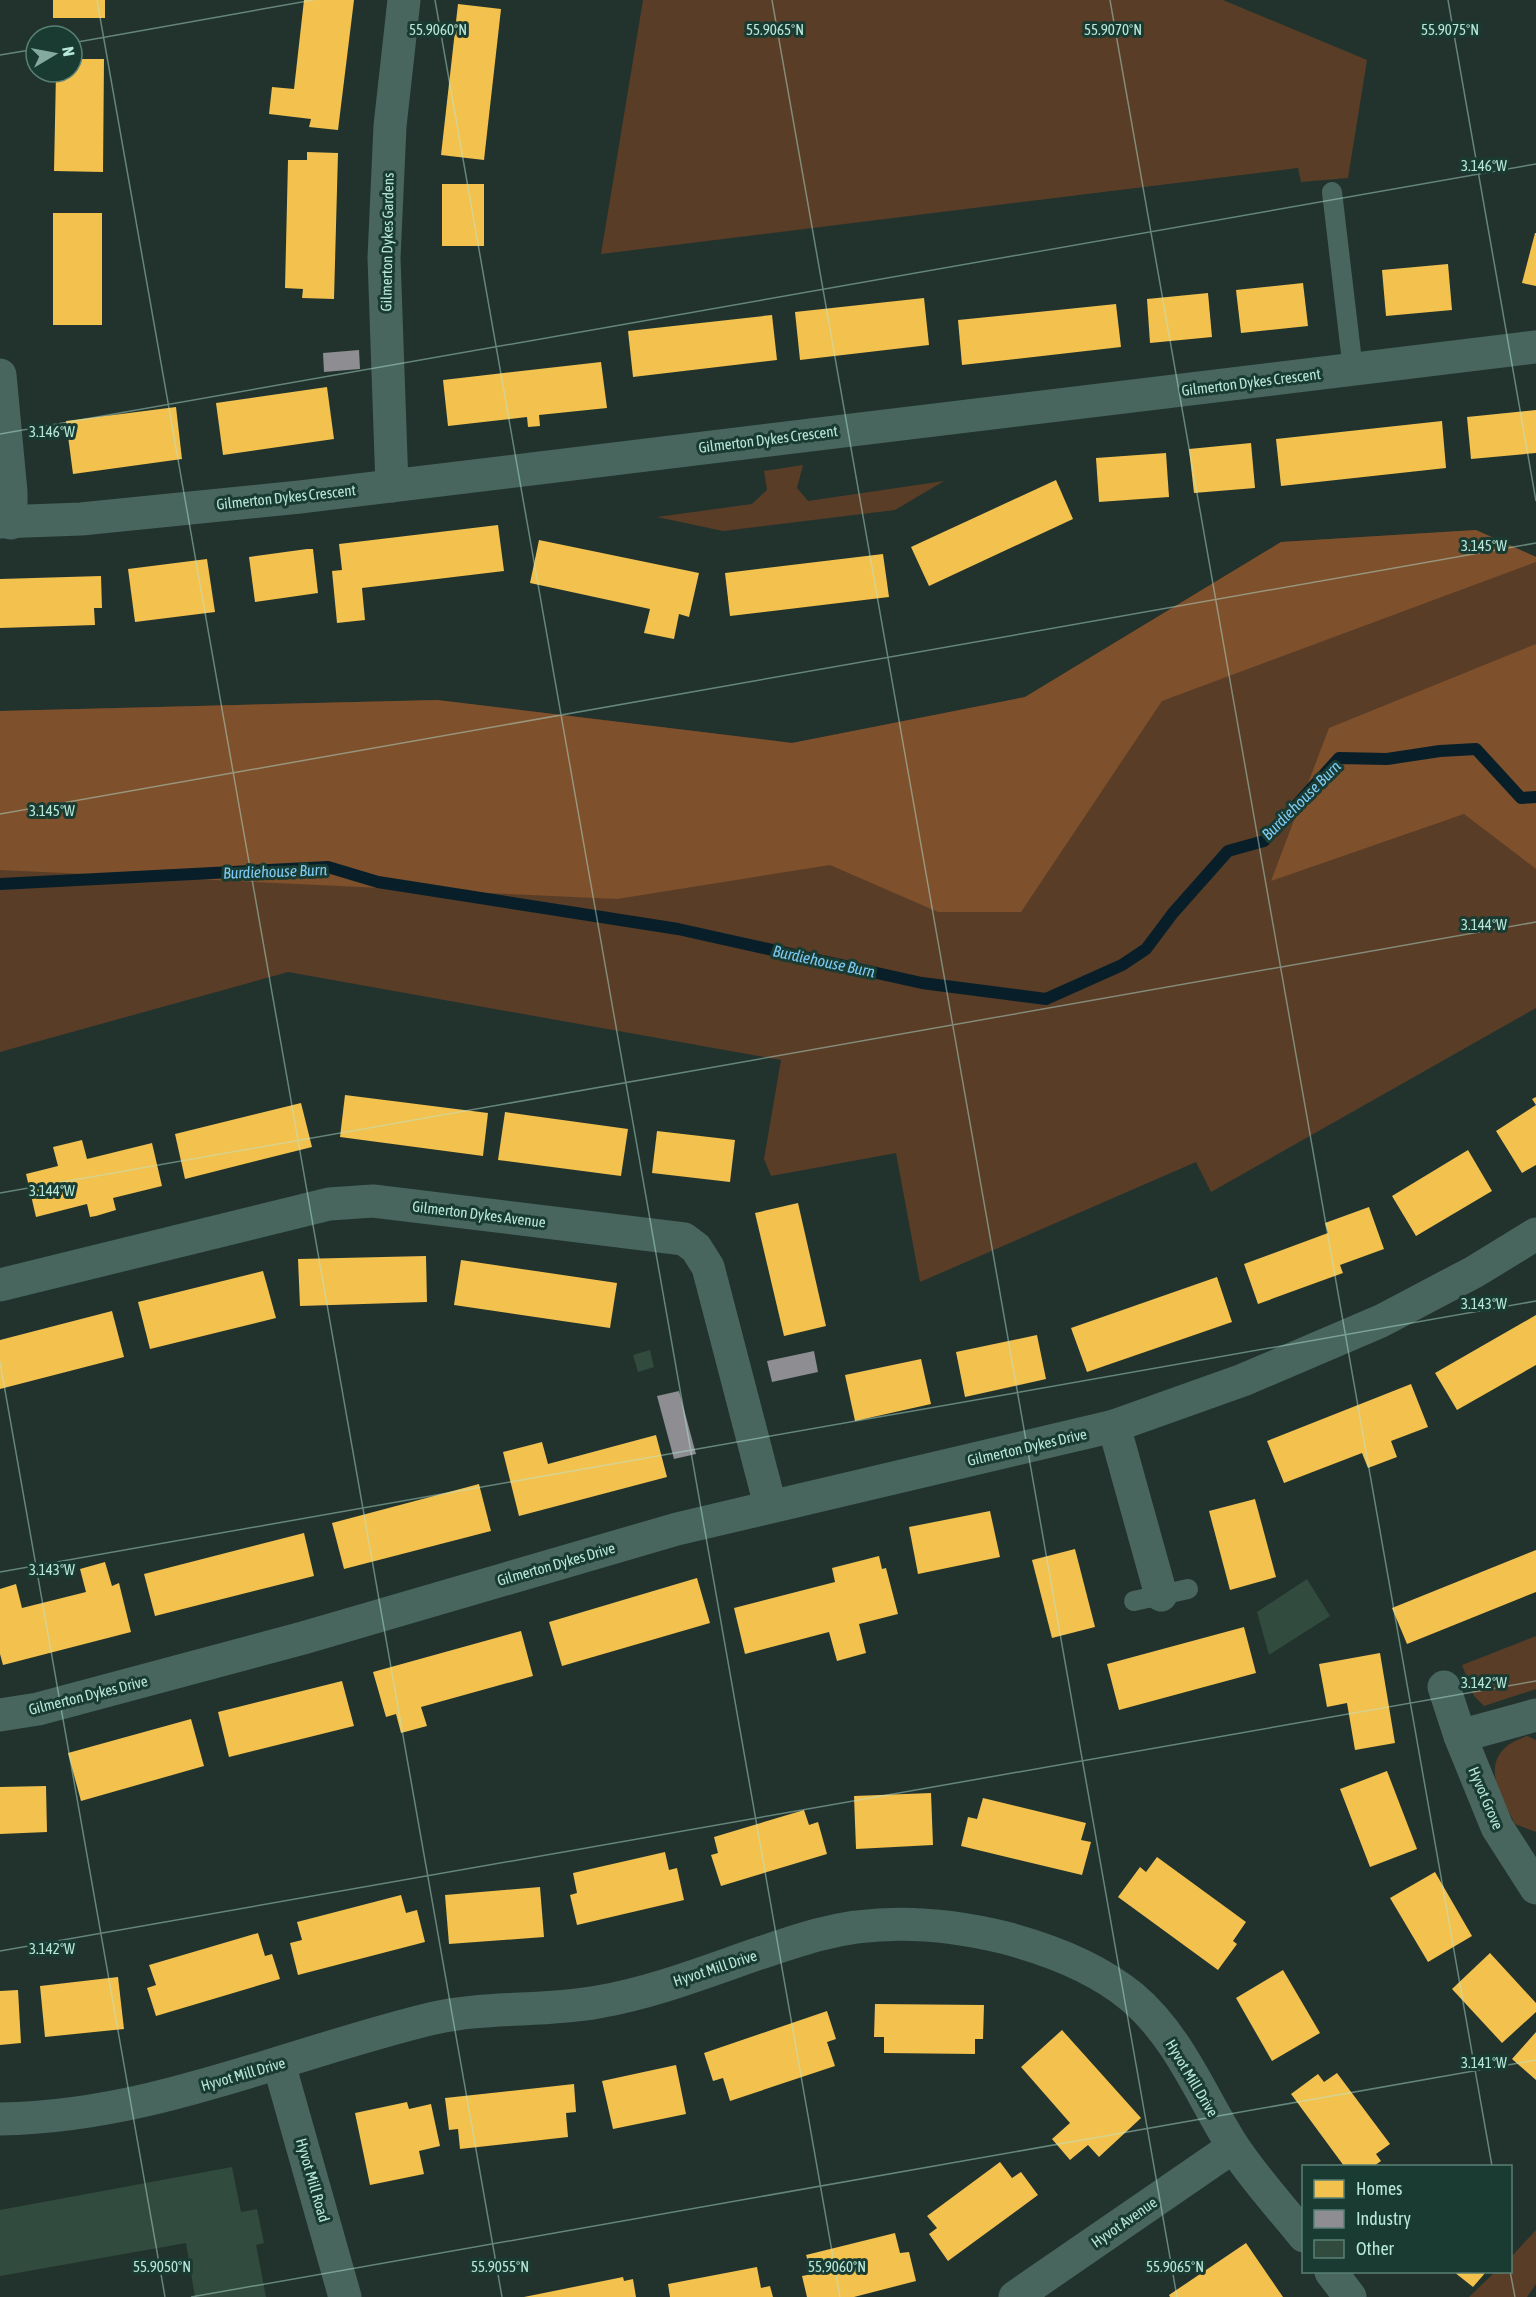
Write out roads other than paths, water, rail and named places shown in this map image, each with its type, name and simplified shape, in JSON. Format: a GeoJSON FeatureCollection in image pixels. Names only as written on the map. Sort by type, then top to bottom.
{"type":"FeatureCollection","features":[{"type":"Feature","properties":{"kind":"street","name":"Gilmerton Dykes Gardens"},"geometry":{"type":"LineString","coordinates":[[392,486],[384,258],[390,126],[404,0]]}},
{"type":"Feature","properties":{"kind":"street","name":"Gilmerton Dykes Crescent"},"geometry":{"type":"LineString","coordinates":[[5,523],[81,519],[392,486],[1536,347]]}},
{"type":"Feature","properties":{"kind":"street"},"geometry":{"type":"LineString","coordinates":[[0,375],[11,492],[5,523]]}},
{"type":"Feature","properties":{"kind":"street","name":"Gilmerton Dykes Avenue"},"geometry":{"type":"LineString","coordinates":[[0,1285],[329,1204],[351,1202],[373,1201],[684,1239],[696,1248],[708,1267],[770,1505]]}},
{"type":"Feature","properties":{"kind":"street","name":"Gilmerton Dykes Drive"},"geometry":{"type":"LineString","coordinates":[[0,1715],[38,1709],[292,1641],[677,1529],[770,1505],[1050,1443],[1114,1426],[1243,1380],[1381,1322],[1474,1272],[1536,1234]]}},
{"type":"Feature","properties":{"kind":"street"},"geometry":{"type":"LineString","coordinates":[[1114,1426],[1161,1595]]}},
{"type":"Feature","properties":{"kind":"street","name":"Hyvot Grove"},"geometry":{"type":"LineString","coordinates":[[1444,1687],[1460,1736],[1497,1827],[1536,1888]]}},
{"type":"Feature","properties":{"kind":"street"},"geometry":{"type":"LineString","coordinates":[[1460,1736],[1536,1715]]}},
{"type":"Feature","properties":{"kind":"street","name":"Hyvot Mill Drive"},"geometry":{"type":"LineString","coordinates":[[0,2119],[89,2113],[156,2099],[433,2018],[598,2002],[648,1990],[820,1934],[873,1926],[917,1924],[972,1930],[1044,1948],[1080,1964],[1130,1996],[1158,2023],[1177,2049],[1233,2146],[1302,2233]]}},
{"type":"Feature","properties":{"kind":"street","name":"Hyvot Mill Road"},"geometry":{"type":"LineString","coordinates":[[279,2064],[345,2297]]}},
{"type":"Feature","properties":{"kind":"street","name":"Hyvot Avenue"},"geometry":{"type":"LineString","coordinates":[[1015,2297],[1233,2146]]}},
{"type":"Feature","properties":{"kind":"street"},"geometry":{"type":"LineString","coordinates":[[1332,2273],[1350,2297]]}},
{"type":"Feature","properties":{"kind":"lane"},"geometry":{"type":"LineString","coordinates":[[1332,192],[1353,370]]}},
{"type":"Feature","properties":{"kind":"waterway","name":"Burdiehouse Burn"},"geometry":{"type":"LineString","coordinates":[[0,884],[328,867],[378,882],[678,929],[922,983],[1046,999],[1122,965],[1146,949],[1173,913],[1228,851],[1264,841],[1339,758],[1387,759],[1440,751],[1476,749],[1521,798],[1536,797]]}}]}
